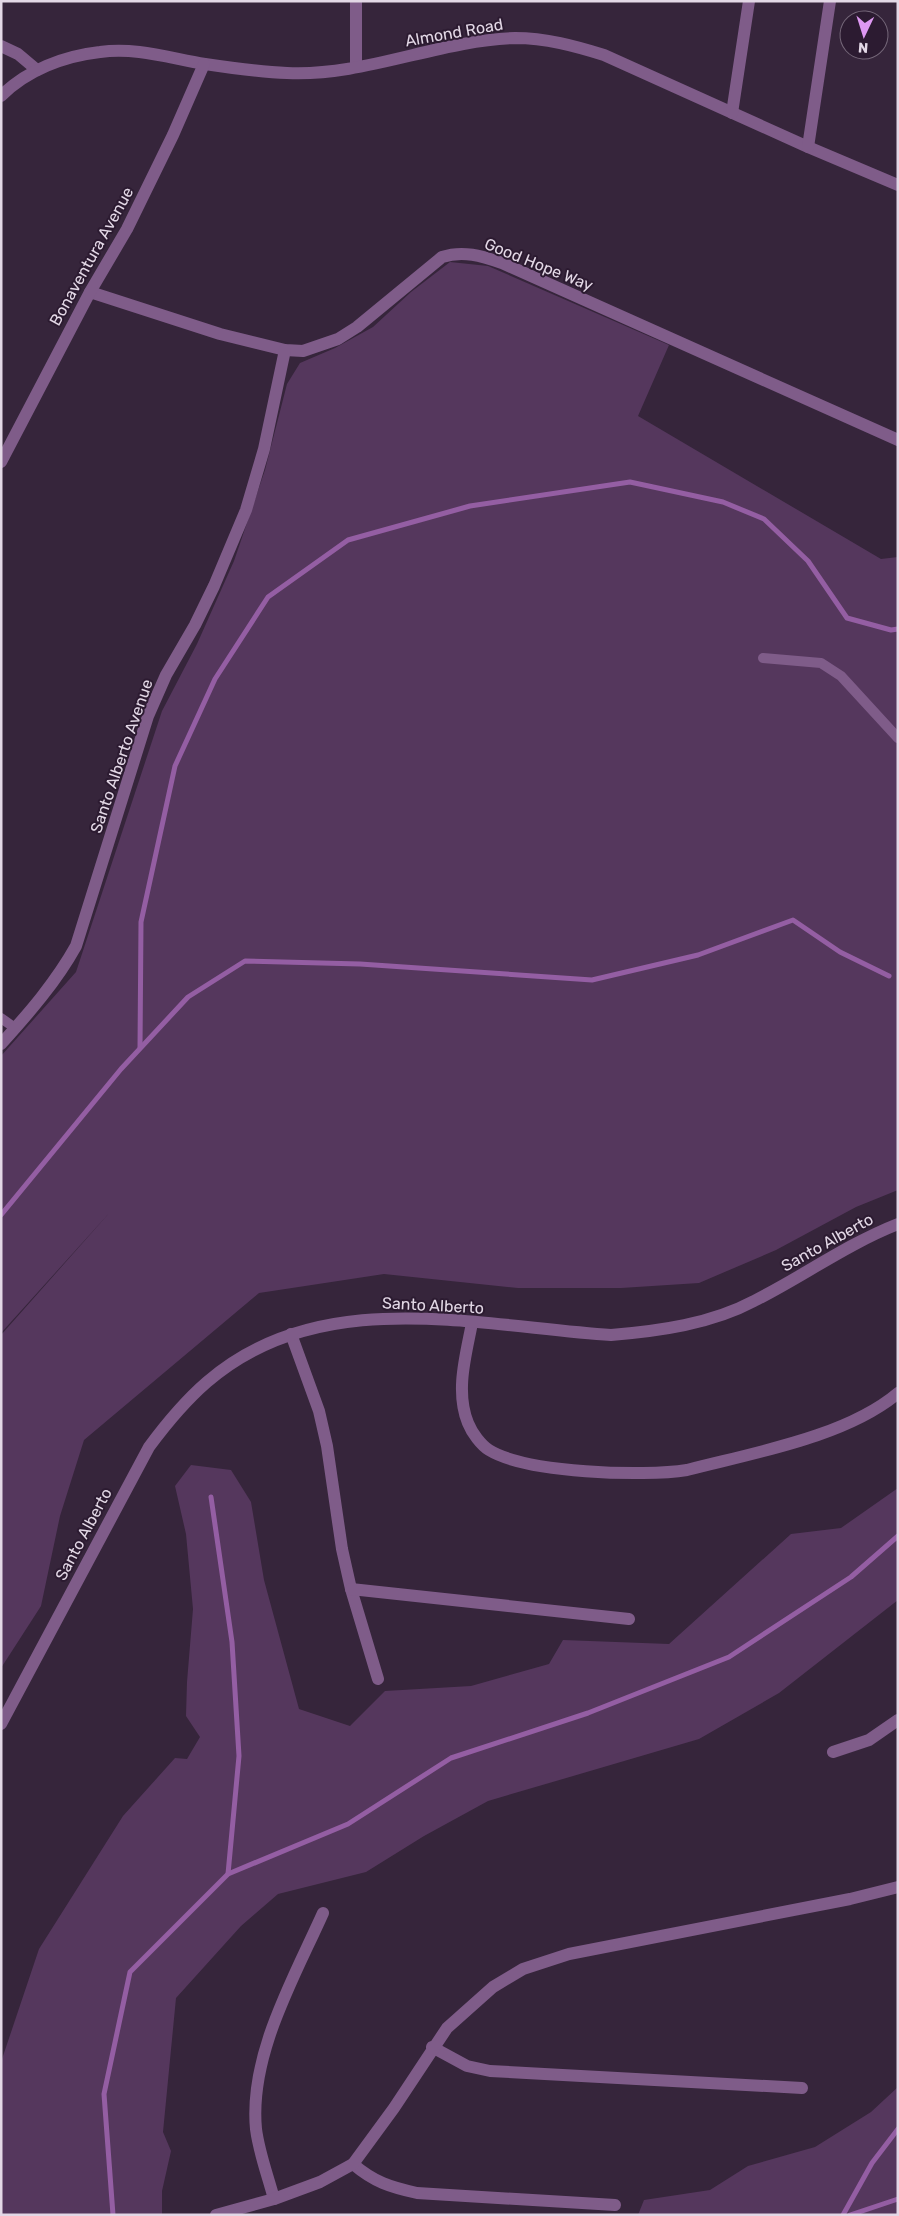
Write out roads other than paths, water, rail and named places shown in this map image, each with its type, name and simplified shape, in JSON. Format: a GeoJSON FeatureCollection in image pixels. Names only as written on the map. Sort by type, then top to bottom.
{"type":"FeatureCollection","features":[{"type":"Feature","properties":{"kind":"street"},"geometry":{"type":"LineString","coordinates":[[356,1],[356,67]]}},
{"type":"Feature","properties":{"kind":"street"},"geometry":{"type":"LineString","coordinates":[[732,113],[749,1]]}},
{"type":"Feature","properties":{"kind":"street"},"geometry":{"type":"LineString","coordinates":[[808,147],[830,1]]}},
{"type":"Feature","properties":{"kind":"street","name":"Almond Road"},"geometry":{"type":"LineString","coordinates":[[1,96],[9,88],[37,70],[67,59],[99,52],[123,50],[148,52],[204,64],[289,73],[356,67],[486,41],[515,38],[540,40],[570,44],[604,55],[808,147],[898,185]]}},
{"type":"Feature","properties":{"kind":"street"},"geometry":{"type":"LineString","coordinates":[[1,46],[18,54],[37,70]]}},
{"type":"Feature","properties":{"kind":"street","name":"Bonaventura Avenue"},"geometry":{"type":"LineString","coordinates":[[1,462],[90,292],[127,229],[173,135],[204,64]]}},
{"type":"Feature","properties":{"kind":"street","name":"Good Hope Way"},"geometry":{"type":"LineString","coordinates":[[90,292],[220,334],[285,350],[302,351],[338,340],[373,315],[442,257],[456,254],[474,254],[518,270],[898,440]]}},
{"type":"Feature","properties":{"kind":"street","name":"Santo Alberto Avenue"},"geometry":{"type":"LineString","coordinates":[[1,1044],[62,971],[76,946],[148,716],[166,675],[195,625],[214,586],[246,510],[264,449],[285,350]]}},
{"type":"Feature","properties":{"kind":"street","name":"Santo Alberto"},"geometry":{"type":"LineString","coordinates":[[1,1724],[148,1447],[170,1419],[207,1382],[233,1363],[291,1334],[356,1320],[386,1317],[409,1317],[610,1335],[642,1332],[695,1322],[752,1302],[898,1224]]}},
{"type":"Feature","properties":{"kind":"street"},"geometry":{"type":"LineString","coordinates":[[472,1323],[462,1376],[463,1405],[469,1425],[479,1440],[489,1450],[514,1460],[553,1468],[638,1474],[665,1474],[687,1470],[833,1430],[863,1416],[898,1394]]}},
{"type":"Feature","properties":{"kind":"street"},"geometry":{"type":"LineString","coordinates":[[291,1334],[319,1411],[327,1446],[342,1549],[351,1589],[378,1679]]}},
{"type":"Feature","properties":{"kind":"street"},"geometry":{"type":"LineString","coordinates":[[351,1589],[629,1619]]}},
{"type":"Feature","properties":{"kind":"street"},"geometry":{"type":"LineString","coordinates":[[833,1752],[870,1740],[898,1720]]}},
{"type":"Feature","properties":{"kind":"street"},"geometry":{"type":"LineString","coordinates":[[216,2215],[274,2199],[320,2182],[353,2164],[394,2108],[432,2047],[447,2028],[494,1987],[523,1969],[577,1952],[850,1899],[898,1887]]}},
{"type":"Feature","properties":{"kind":"street"},"geometry":{"type":"LineString","coordinates":[[274,2199],[260,2151],[256,2128],[256,2095],[262,2065],[275,2020],[324,1913]]}},
{"type":"Feature","properties":{"kind":"street"},"geometry":{"type":"LineString","coordinates":[[432,2047],[468,2066],[490,2071],[802,2088]]}},
{"type":"Feature","properties":{"kind":"street"},"geometry":{"type":"LineString","coordinates":[[353,2164],[367,2176],[387,2186],[417,2193],[615,2205]]}},
{"type":"Feature","properties":{"kind":"lane"},"geometry":{"type":"LineString","coordinates":[[763,658],[821,663],[840,676],[898,738]]}},
{"type":"Feature","properties":{"kind":"lane"},"geometry":{"type":"LineString","coordinates":[[1,1018],[15,1028]]}},
{"type":"Feature","properties":{"kind":"waterway"},"geometry":{"type":"LineString","coordinates":[[140,1048],[141,922],[175,766],[215,679],[268,597],[348,540],[470,506],[630,482],[723,502],[764,519],[808,561],[847,618],[891,630],[898,629]]}},
{"type":"Feature","properties":{"kind":"waterway"},"geometry":{"type":"LineString","coordinates":[[1,1215],[121,1069],[188,997],[245,961],[360,964],[592,980],[698,955],[793,920],[840,952],[889,976]]}},
{"type":"Feature","properties":{"kind":"waterway"},"geometry":{"type":"LineString","coordinates":[[211,1497],[232,1642],[239,1756],[228,1874]]}},
{"type":"Feature","properties":{"kind":"waterway"},"geometry":{"type":"LineString","coordinates":[[113,2215],[104,2094],[130,1972],[228,1874],[348,1824],[451,1758],[588,1713],[729,1657],[851,1577],[898,1536]]}},
{"type":"Feature","properties":{"kind":"waterway"},"geometry":{"type":"LineString","coordinates":[[843,2215],[872,2163],[898,2129]]}},
{"type":"Feature","properties":{"kind":"waterway"},"geometry":{"type":"LineString","coordinates":[[850,2215],[898,2199]]}}]}
